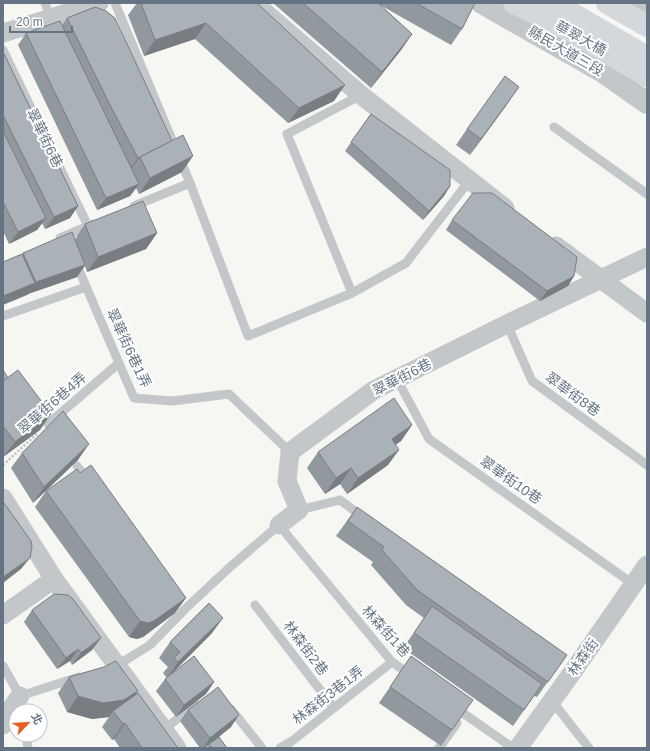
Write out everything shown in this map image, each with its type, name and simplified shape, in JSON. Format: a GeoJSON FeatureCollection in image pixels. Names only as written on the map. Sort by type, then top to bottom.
{"type":"FeatureCollection","features":[{"type":"Feature","properties":{"kind":"highway","name":"華翠大橋"},"geometry":{"type":"LineString","coordinates":[[514,3],[575,33],[647,76]]}},
{"type":"Feature","properties":{"kind":"highway"},"geometry":{"type":"LineString","coordinates":[[554,3],[647,57]]}},
{"type":"Feature","properties":{"kind":"highway"},"geometry":{"type":"LineString","coordinates":[[607,3],[645,13]]}},
{"type":"Feature","properties":{"kind":"street"},"geometry":{"type":"LineString","coordinates":[[3,33],[48,11],[99,3]]}},
{"type":"Feature","properties":{"kind":"street"},"geometry":{"type":"LineString","coordinates":[[254,3],[361,95],[519,219]]}},
{"type":"Feature","properties":{"kind":"street","name":"縣民大道三段"},"geometry":{"type":"LineString","coordinates":[[482,3],[603,72],[647,102]]}},
{"type":"Feature","properties":{"kind":"street"},"geometry":{"type":"LineString","coordinates":[[613,3],[645,13]]}},
{"type":"Feature","properties":{"kind":"street"},"geometry":{"type":"LineString","coordinates":[[544,238],[647,313]]}},
{"type":"Feature","properties":{"kind":"street","name":"翠華街6巷"},"geometry":{"type":"LineString","coordinates":[[290,452],[374,390],[647,257]]}},
{"type":"Feature","properties":{"kind":"street"},"geometry":{"type":"LineString","coordinates":[[279,525],[299,510],[287,481],[290,452]]}},
{"type":"Feature","properties":{"kind":"street"},"geometry":{"type":"LineString","coordinates":[[3,498],[54,579],[113,667],[164,729],[177,748]]}},
{"type":"Feature","properties":{"kind":"street","name":"林森街"},"geometry":{"type":"LineString","coordinates":[[518,748],[552,701],[571,668],[647,565]]}},
{"type":"Feature","properties":{"kind":"street"},"geometry":{"type":"LineString","coordinates":[[3,615],[54,579]]}},
{"type":"Feature","properties":{"kind":"street"},"geometry":{"type":"LineString","coordinates":[[3,725],[8,713]]}},
{"type":"Feature","properties":{"kind":"lane"},"geometry":{"type":"LineString","coordinates":[[115,3],[190,183],[248,336],[352,293],[406,264],[469,181]]}},
{"type":"Feature","properties":{"kind":"lane","name":"翠華街6巷"},"geometry":{"type":"LineString","coordinates":[[3,50],[88,226]]}},
{"type":"Feature","properties":{"kind":"lane"},"geometry":{"type":"LineString","coordinates":[[352,293],[287,134],[361,95]]}},
{"type":"Feature","properties":{"kind":"lane"},"geometry":{"type":"LineString","coordinates":[[554,127],[647,194]]}},
{"type":"Feature","properties":{"kind":"lane"},"geometry":{"type":"LineString","coordinates":[[124,210],[190,183]]}},
{"type":"Feature","properties":{"kind":"lane"},"geometry":{"type":"LineString","coordinates":[[50,242],[67,243],[88,226],[102,220]]}},
{"type":"Feature","properties":{"kind":"lane","name":"翠華街6巷1弄"},"geometry":{"type":"LineString","coordinates":[[67,243],[134,398],[172,401],[229,394],[290,452]]}},
{"type":"Feature","properties":{"kind":"lane"},"geometry":{"type":"LineString","coordinates":[[3,316],[86,287]]}},
{"type":"Feature","properties":{"kind":"lane","name":"翠華街8巷"},"geometry":{"type":"LineString","coordinates":[[507,324],[532,381],[647,465]]}},
{"type":"Feature","properties":{"kind":"lane","name":"翠華街6巷4弄"},"geometry":{"type":"LineString","coordinates":[[48,424],[119,363]]}},
{"type":"Feature","properties":{"kind":"lane","name":"翠華街10巷"},"geometry":{"type":"LineString","coordinates":[[397,379],[429,439],[633,584]]}},
{"type":"Feature","properties":{"kind":"lane"},"geometry":{"type":"LineString","coordinates":[[77,466],[96,490]]}},
{"type":"Feature","properties":{"kind":"lane"},"geometry":{"type":"LineString","coordinates":[[299,510],[340,500],[372,523]]}},
{"type":"Feature","properties":{"kind":"lane"},"geometry":{"type":"LineString","coordinates":[[113,667],[150,645],[183,605],[279,525]]}},
{"type":"Feature","properties":{"kind":"lane","name":"林森街1巷"},"geometry":{"type":"LineString","coordinates":[[279,525],[392,662],[418,680]]}},
{"type":"Feature","properties":{"kind":"lane","name":"林森街2巷"},"geometry":{"type":"LineString","coordinates":[[255,605],[334,708]]}},
{"type":"Feature","properties":{"kind":"lane","name":"林森街3巷1弄"},"geometry":{"type":"LineString","coordinates":[[280,748],[292,741],[392,662]]}},
{"type":"Feature","properties":{"kind":"lane"},"geometry":{"type":"LineString","coordinates":[[3,666],[21,703]]}},
{"type":"Feature","properties":{"kind":"lane"},"geometry":{"type":"LineString","coordinates":[[23,703],[86,675]]}},
{"type":"Feature","properties":{"kind":"lane"},"geometry":{"type":"LineString","coordinates":[[164,729],[204,698]]}},
{"type":"Feature","properties":{"kind":"lane"},"geometry":{"type":"LineString","coordinates":[[444,699],[513,748]]}},
{"type":"Feature","properties":{"kind":"lane"},"geometry":{"type":"LineString","coordinates":[[225,701],[262,748]]}},
{"type":"Feature","properties":{"kind":"lane"},"geometry":{"type":"LineString","coordinates":[[552,701],[589,748]]}},
{"type":"Feature","properties":{"kind":"lane"},"geometry":{"type":"LineString","coordinates":[[439,748],[463,713]]}},
{"type":"Feature","properties":{"kind":"path","name":"翠華街6巷4弄"},"geometry":{"type":"LineString","coordinates":[[3,464],[48,424]]}},
{"type":"Feature","properties":{"kind":"building"},"geometry":{"type":"Polygon","coordinates":[[[141,3],[257,3],[345,85],[299,108],[206,23],[155,40],[141,3]]]}},
{"type":"Feature","properties":{"kind":"building"},"geometry":{"type":"Polygon","coordinates":[[[303,3],[378,3],[412,34],[382,72],[303,3]]]}},
{"type":"Feature","properties":{"kind":"building"},"geometry":{"type":"Polygon","coordinates":[[[416,3],[475,3],[462,29],[416,3]]]}},
{"type":"Feature","properties":{"kind":"building"},"geometry":{"type":"Polygon","coordinates":[[[95,7],[106,11],[115,18],[172,141],[138,158],[67,18],[95,7]]]}},
{"type":"Feature","properties":{"kind":"building"},"geometry":{"type":"Polygon","coordinates":[[[60,21],[139,184],[106,198],[26,33],[60,21]]]}},
{"type":"Feature","properties":{"kind":"building"},"geometry":{"type":"Polygon","coordinates":[[[3,52],[78,206],[54,217],[3,115],[3,52]]]}},
{"type":"Feature","properties":{"kind":"building"},"geometry":{"type":"Polygon","coordinates":[[[505,76],[519,87],[481,139],[467,129],[505,76]]]}},
{"type":"Feature","properties":{"kind":"building"},"geometry":{"type":"Polygon","coordinates":[[[371,114],[450,170],[450,186],[429,211],[351,142],[371,114]]]}},
{"type":"Feature","properties":{"kind":"building"},"geometry":{"type":"Polygon","coordinates":[[[3,131],[46,218],[18,232],[3,202],[3,131]]]}},
{"type":"Feature","properties":{"kind":"building"},"geometry":{"type":"Polygon","coordinates":[[[183,135],[193,156],[150,178],[140,157],[183,135]]]}},
{"type":"Feature","properties":{"kind":"building"},"geometry":{"type":"Polygon","coordinates":[[[473,193],[492,193],[577,257],[574,276],[547,291],[452,220],[473,193]]]}},
{"type":"Feature","properties":{"kind":"building"},"geometry":{"type":"Polygon","coordinates":[[[143,201],[157,233],[98,257],[85,224],[143,201]]]}},
{"type":"Feature","properties":{"kind":"building"},"geometry":{"type":"Polygon","coordinates":[[[72,232],[85,265],[36,282],[23,253],[72,232]]]}},
{"type":"Feature","properties":{"kind":"building"},"geometry":{"type":"Polygon","coordinates":[[[22,254],[35,283],[3,296],[3,262],[22,254]]]}},
{"type":"Feature","properties":{"kind":"building"},"geometry":{"type":"Polygon","coordinates":[[[3,370],[8,378],[3,381],[3,370]]]}},
{"type":"Feature","properties":{"kind":"building"},"geometry":{"type":"Polygon","coordinates":[[[18,370],[51,414],[15,442],[3,426],[3,381],[18,370]]]}},
{"type":"Feature","properties":{"kind":"building"},"geometry":{"type":"Polygon","coordinates":[[[394,398],[412,425],[392,439],[399,450],[358,478],[351,468],[336,478],[318,452],[394,398]]]}},
{"type":"Feature","properties":{"kind":"building"},"geometry":{"type":"Polygon","coordinates":[[[63,411],[89,444],[44,487],[22,453],[63,411]]]}},
{"type":"Feature","properties":{"kind":"building"},"geometry":{"type":"Polygon","coordinates":[[[91,465],[186,598],[154,621],[148,623],[140,621],[46,491],[77,469],[80,473],[91,465]]]}},
{"type":"Feature","properties":{"kind":"building"},"geometry":{"type":"Polygon","coordinates":[[[4,503],[31,541],[32,547],[30,558],[3,577],[3,504],[4,503]]]}},
{"type":"Feature","properties":{"kind":"building"},"geometry":{"type":"Polygon","coordinates":[[[357,507],[567,655],[548,682],[417,590],[382,550],[384,547],[348,521],[357,507]]]}},
{"type":"Feature","properties":{"kind":"building"},"geometry":{"type":"Polygon","coordinates":[[[54,594],[68,595],[73,599],[101,638],[81,653],[78,649],[66,658],[32,610],[54,594]]]}},
{"type":"Feature","properties":{"kind":"building"},"geometry":{"type":"Polygon","coordinates":[[[209,603],[223,618],[178,662],[174,658],[180,652],[170,642],[209,603]]]}},
{"type":"Feature","properties":{"kind":"building"},"geometry":{"type":"Polygon","coordinates":[[[432,606],[542,684],[524,710],[414,633],[432,606]]]}},
{"type":"Feature","properties":{"kind":"building"},"geometry":{"type":"Polygon","coordinates":[[[194,656],[214,682],[184,705],[165,679],[194,656]]]}},
{"type":"Feature","properties":{"kind":"building"},"geometry":{"type":"Polygon","coordinates":[[[411,656],[473,700],[452,730],[390,687],[411,656]]]}},
{"type":"Feature","properties":{"kind":"building"},"geometry":{"type":"Polygon","coordinates":[[[116,661],[138,691],[124,700],[103,703],[78,696],[69,677],[104,667],[116,661]]]}},
{"type":"Feature","properties":{"kind":"building"},"geometry":{"type":"Polygon","coordinates":[[[218,687],[239,715],[210,738],[188,710],[218,687]]]}},
{"type":"Feature","properties":{"kind":"building"},"geometry":{"type":"Polygon","coordinates":[[[138,693],[178,748],[142,748],[125,723],[123,724],[113,711],[138,693]]]}},
{"type":"Feature","properties":{"kind":"building"},"geometry":{"type":"Polygon","coordinates":[[[219,737],[227,748],[212,748],[209,744],[219,737]]]}}]}
